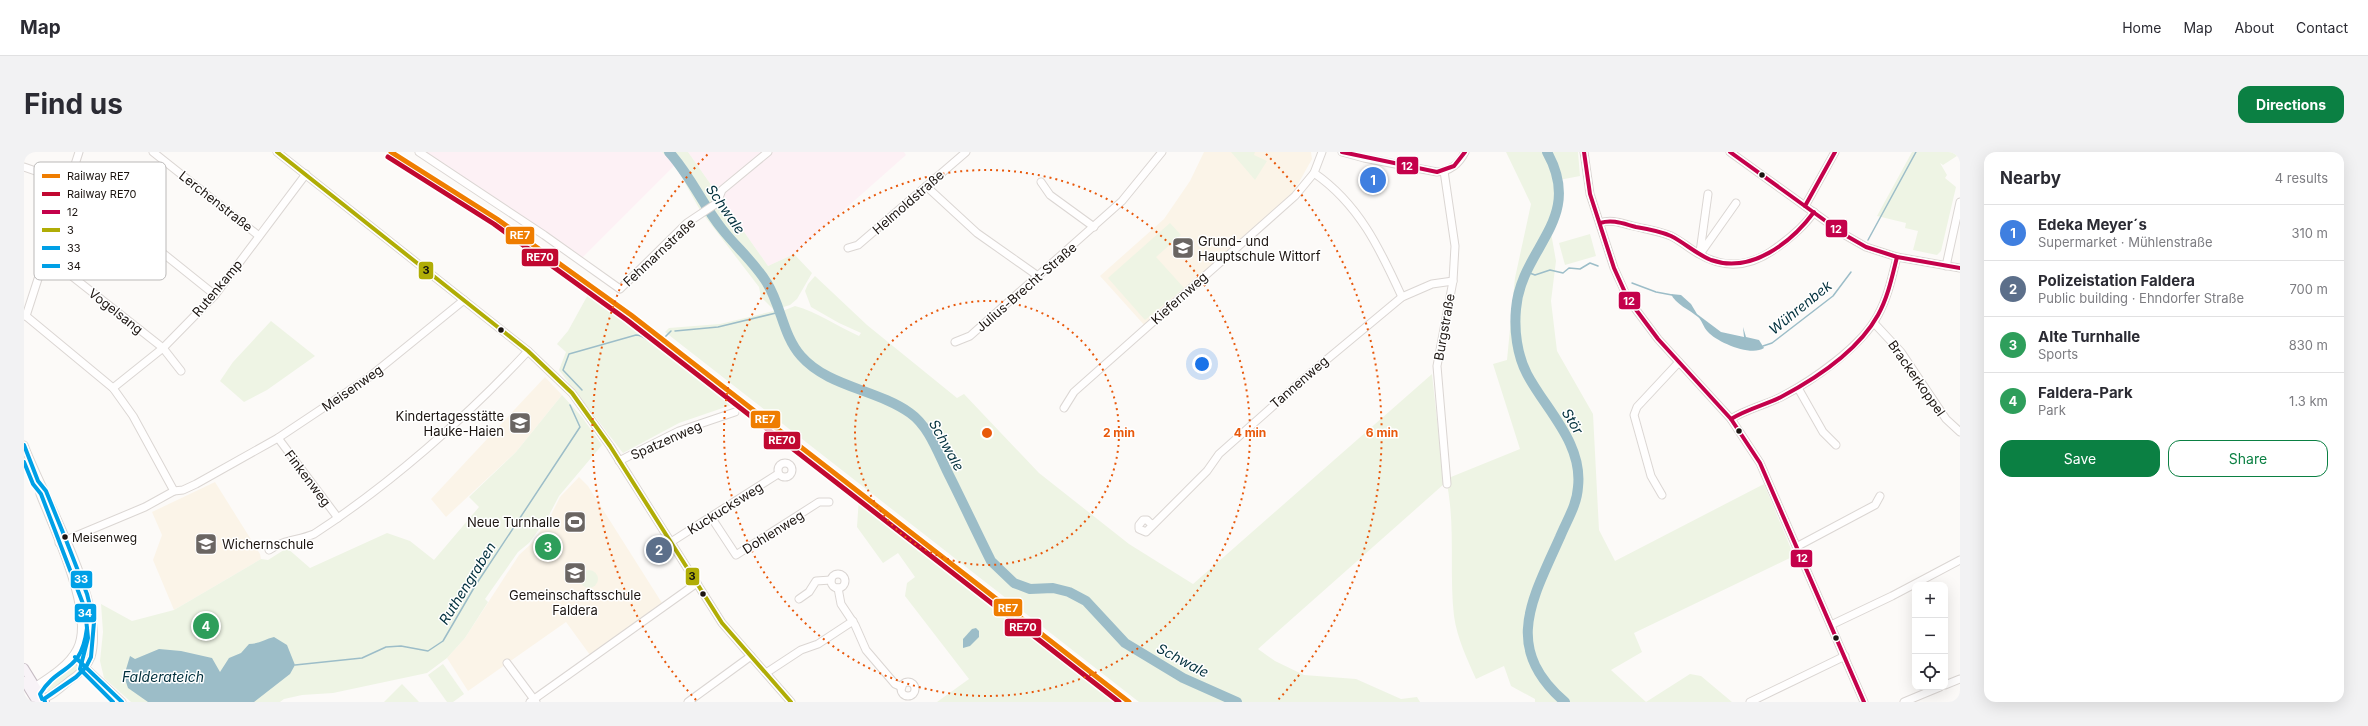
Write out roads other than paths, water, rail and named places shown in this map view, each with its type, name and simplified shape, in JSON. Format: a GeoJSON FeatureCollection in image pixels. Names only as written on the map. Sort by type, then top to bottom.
{"type":"FeatureCollection","features":[{"type":"Feature","properties":{"kind":"main road"},"geometry":{"type":"LineString","coordinates":[[24,668],[36,686],[39,699]]}},
{"type":"Feature","properties":{"kind":"main road"},"geometry":{"type":"LineString","coordinates":[[24,681],[39,699]]}},
{"type":"Feature","properties":{"kind":"street"},"geometry":{"type":"LineString","coordinates":[[76,162],[79,152]]}},
{"type":"Feature","properties":{"kind":"street","name":"Lerchenstraße"},"geometry":{"type":"LineString","coordinates":[[153,152],[166,162]]}},
{"type":"Feature","properties":{"kind":"street"},"geometry":{"type":"LineString","coordinates":[[277,152],[528,351],[552,372],[576,398],[619,460],[722,623],[791,702]]}},
{"type":"Feature","properties":{"kind":"street","name":"Fehmarnstraße"},"geometry":{"type":"LineString","coordinates":[[419,152],[544,235],[620,289],[687,223],[714,205],[722,190],[768,152]]}},
{"type":"Feature","properties":{"kind":"street","name":"Helmoldstraße"},"geometry":{"type":"LineString","coordinates":[[848,248],[858,245],[966,152]]}},
{"type":"Feature","properties":{"kind":"street","name":"Julius-Brecht-Straße"},"geometry":{"type":"LineString","coordinates":[[954,342],[970,336],[1094,226],[1132,191],[1162,152]]}},
{"type":"Feature","properties":{"kind":"street"},"geometry":{"type":"LineString","coordinates":[[1322,152],[1314,173],[1337,191],[1364,223],[1378,245],[1402,297]]}},
{"type":"Feature","properties":{"kind":"street"},"geometry":{"type":"LineString","coordinates":[[1342,152],[1420,170],[1444,171],[1456,166],[1465,152]]}},
{"type":"Feature","properties":{"kind":"street"},"geometry":{"type":"LineString","coordinates":[[1584,152],[1590,194],[1616,272],[1628,299],[1639,316],[1731,419],[1760,463],[1798,546],[1845,656],[1861,699]]}},
{"type":"Feature","properties":{"kind":"street"},"geometry":{"type":"LineString","coordinates":[[1730,152],[1805,206],[1866,247],[1897,257],[1960,268]]}},
{"type":"Feature","properties":{"kind":"street"},"geometry":{"type":"LineString","coordinates":[[1805,206],[1835,152]]}},
{"type":"Feature","properties":{"kind":"street","name":"Lerchenstraße"},"geometry":{"type":"LineString","coordinates":[[166,162],[259,236]]}},
{"type":"Feature","properties":{"kind":"street"},"geometry":{"type":"LineString","coordinates":[[24,167],[34,170]]}},
{"type":"Feature","properties":{"kind":"street","name":"Burgstraße"},"geometry":{"type":"LineString","coordinates":[[1444,171],[1455,243],[1453,281],[1437,366],[1447,484]]}},
{"type":"Feature","properties":{"kind":"street","name":"Kiefernweg"},"geometry":{"type":"LineString","coordinates":[[1064,408],[1074,392],[1294,196],[1314,173]]}},
{"type":"Feature","properties":{"kind":"street","name":"Rutenkamp"},"geometry":{"type":"LineString","coordinates":[[113,388],[163,348],[215,295],[306,174]]}},
{"type":"Feature","properties":{"kind":"street"},"geometry":{"type":"LineString","coordinates":[[1041,182],[1050,195],[1094,226]]}},
{"type":"Feature","properties":{"kind":"street"},"geometry":{"type":"LineString","coordinates":[[926,186],[977,233],[1038,276]]}},
{"type":"Feature","properties":{"kind":"street"},"geometry":{"type":"LineString","coordinates":[[1700,254],[1708,194]]}},
{"type":"Feature","properties":{"kind":"street"},"geometry":{"type":"LineString","coordinates":[[1700,254],[1736,202]]}},
{"type":"Feature","properties":{"kind":"street"},"geometry":{"type":"LineString","coordinates":[[1946,266],[1960,202]]}},
{"type":"Feature","properties":{"kind":"street"},"geometry":{"type":"LineString","coordinates":[[1600,223],[1611,221],[1665,234],[1700,254],[1725,264],[1749,263],[1774,250],[1791,237],[1814,212]]}},
{"type":"Feature","properties":{"kind":"street"},"geometry":{"type":"LineString","coordinates":[[166,256],[215,295]]}},
{"type":"Feature","properties":{"kind":"street"},"geometry":{"type":"LineString","coordinates":[[1731,419],[1798,388],[1832,364],[1862,337],[1874,323],[1885,300],[1897,257]]}},
{"type":"Feature","properties":{"kind":"street"},"geometry":{"type":"LineString","coordinates":[[37,280],[25,316],[113,388],[133,416],[174,490]]}},
{"type":"Feature","properties":{"kind":"street","name":"Vogelsang"},"geometry":{"type":"LineString","coordinates":[[77,280],[163,348],[181,371]]}},
{"type":"Feature","properties":{"kind":"street","name":"Tannenweg"},"geometry":{"type":"LineString","coordinates":[[1152,525],[1207,471],[1219,454],[1326,359],[1402,297],[1432,284],[1453,281]]}},
{"type":"Feature","properties":{"kind":"street","name":"Meisenweg"},"geometry":{"type":"LineString","coordinates":[[62,542],[145,507],[174,490],[183,490],[196,484],[278,438],[368,378],[464,300]]}},
{"type":"Feature","properties":{"kind":"street","name":"Brackerkoppel"},"geometry":{"type":"LineString","coordinates":[[1874,323],[1901,352],[1946,419],[1960,432]]}},
{"type":"Feature","properties":{"kind":"street"},"geometry":{"type":"LineString","coordinates":[[269,550],[281,542],[303,538],[314,534],[385,483],[469,409],[528,351]]}},
{"type":"Feature","properties":{"kind":"street"},"geometry":{"type":"LineString","coordinates":[[1662,495],[1651,476],[1634,415],[1637,407],[1679,362]]}},
{"type":"Feature","properties":{"kind":"street"},"geometry":{"type":"LineString","coordinates":[[1798,388],[1823,432],[1836,445]]}},
{"type":"Feature","properties":{"kind":"street","name":"Spatzenweg"},"geometry":{"type":"LineString","coordinates":[[619,460],[679,431],[735,412]]}},
{"type":"Feature","properties":{"kind":"street","name":"Finkenweg"},"geometry":{"type":"LineString","coordinates":[[278,438],[338,518]]}},
{"type":"Feature","properties":{"kind":"street"},"geometry":{"type":"LineString","coordinates":[[24,445],[38,481],[46,491],[78,598],[82,618],[78,647],[73,656],[36,686],[39,699],[76,677],[86,667],[91,656],[94,622],[87,594],[62,542]]}},
{"type":"Feature","properties":{"kind":"street","name":"Kuckucksweg"},"geometry":{"type":"LineString","coordinates":[[671,542],[778,474]]}},
{"type":"Feature","properties":{"kind":"street"},"geometry":{"type":"LineString","coordinates":[[1798,546],[1875,505],[1880,496]]}},
{"type":"Feature","properties":{"kind":"street","name":"Dohlenweg"},"geometry":{"type":"LineString","coordinates":[[711,517],[736,555],[819,502],[828,502]]}},
{"type":"Feature","properties":{"kind":"street"},"geometry":{"type":"LineString","coordinates":[[1831,625],[1892,596],[1960,560]]}},
{"type":"Feature","properties":{"kind":"street"},"geometry":{"type":"LineString","coordinates":[[799,599],[809,592],[816,581],[831,580],[836,574],[843,577],[844,585],[838,588]]}},
{"type":"Feature","properties":{"kind":"street"},"geometry":{"type":"LineString","coordinates":[[831,580],[832,584],[838,588],[841,604],[853,621],[866,650],[895,684],[902,687]]}},
{"type":"Feature","properties":{"kind":"street"},"geometry":{"type":"LineString","coordinates":[[507,663],[533,701],[697,583]]}},
{"type":"Feature","properties":{"kind":"street"},"geometry":{"type":"LineString","coordinates":[[766,673],[801,650],[818,644],[853,621]]}},
{"type":"Feature","properties":{"kind":"street"},"geometry":{"type":"LineString","coordinates":[[73,656],[122,702]]}},
{"type":"Feature","properties":{"kind":"street"},"geometry":{"type":"LineString","coordinates":[[688,702],[751,656]]}},
{"type":"Feature","properties":{"kind":"street"},"geometry":{"type":"LineString","coordinates":[[1750,702],[1845,656]]}},
{"type":"Feature","properties":{"kind":"street"},"geometry":{"type":"LineString","coordinates":[[1948,684],[1960,679]]}},
{"type":"Feature","properties":{"kind":"street"},"geometry":{"type":"LineString","coordinates":[[1904,702],[1933,690]]}},
{"type":"Feature","properties":{"kind":"water"},"geometry":{"type":"Polygon","coordinates":[[[1671,294],[1681,295],[1691,304],[1697,314],[1721,332],[1744,337],[1743,327],[1746,337],[1759,340],[1764,348],[1751,351],[1743,350],[1726,344],[1712,336],[1699,318],[1679,304],[1671,294]]]}},
{"type":"Feature","properties":{"kind":"water"},"geometry":{"type":"Polygon","coordinates":[[[976,628],[979,631],[979,637],[970,646],[963,648],[963,639],[972,629],[976,628]]]}},
{"type":"Feature","properties":{"kind":"water","name":"Falderateich"},"geometry":{"type":"Polygon","coordinates":[[[274,637],[287,645],[295,665],[290,674],[254,702],[148,702],[128,688],[124,676],[130,656],[135,659],[159,649],[181,651],[212,658],[220,672],[229,658],[241,653],[249,644],[274,637]]]}},
{"type":"Feature","properties":{"kind":"waterway","name":"Schwale"},"geometry":{"type":"LineString","coordinates":[[669,152],[684,171],[727,236],[757,269],[767,283],[776,301],[790,339],[801,356],[825,375],[897,405],[910,413],[923,426],[929,434],[991,561],[1014,583],[1030,589],[1053,588],[1069,592],[1086,601],[1125,643],[1183,678],[1237,702]]}},
{"type":"Feature","properties":{"kind":"waterway","name":"Stör"},"geometry":{"type":"LineString","coordinates":[[1547,152],[1557,176],[1559,196],[1555,215],[1548,233],[1528,268],[1520,287],[1515,325],[1519,351],[1527,374],[1569,441],[1575,456],[1578,471],[1576,500],[1540,582],[1528,623],[1528,643],[1534,662],[1546,682],[1565,702]]}},
{"type":"Feature","properties":{"kind":"waterway","name":"Wührenbek"},"geometry":{"type":"LineString","coordinates":[[1868,240],[1916,152]]}},
{"type":"Feature","properties":{"kind":"waterway","name":"Wührenbek"},"geometry":{"type":"LineString","coordinates":[[1527,272],[1535,275],[1550,270],[1563,273],[1569,268],[1580,269],[1590,263],[1598,266]]}},
{"type":"Feature","properties":{"kind":"waterway","name":"Wührenbek"},"geometry":{"type":"LineString","coordinates":[[1763,346],[1772,343],[1833,296],[1851,272]]}},
{"type":"Feature","properties":{"kind":"waterway","name":"Wührenbek"},"geometry":{"type":"LineString","coordinates":[[1632,283],[1656,292],[1672,295]]}},
{"type":"Feature","properties":{"kind":"waterway","name":"Ruthengraben"},"geometry":{"type":"LineString","coordinates":[[675,331],[718,327],[780,312]]}},
{"type":"Feature","properties":{"kind":"waterway","name":"Ruthengraben"},"geometry":{"type":"LineString","coordinates":[[582,390],[563,370],[569,354],[636,335],[642,336],[652,343],[658,344],[671,331]]}},
{"type":"Feature","properties":{"kind":"waterway","name":"Ruthengraben"},"geometry":{"type":"LineString","coordinates":[[295,665],[362,658],[386,647],[401,646],[428,651],[443,641],[475,586],[580,427],[570,405]]}},
{"type":"Feature","properties":{"kind":"rail line","name":"RE7"},"geometry":{"type":"LineString","coordinates":[[391,152],[497,219],[631,315],[1129,702]]}},
{"type":"Feature","properties":{"kind":"rail line","name":"RE70"},"geometry":{"type":"LineString","coordinates":[[388,157],[494,224],[627,320],[1119,702]]}},
{"type":"Feature","properties":{"kind":"place","name":"Edeka Meyer´s"},"geometry":{"type":"Point","coordinates":[1373,180]}},
{"type":"Feature","properties":{"kind":"place","name":"Grund- und Hauptschule Wittorf"},"geometry":{"type":"Point","coordinates":[1183,248]}},
{"type":"Feature","properties":{"kind":"place","name":"Kindertagesstätte Hauke-Haien"},"geometry":{"type":"Point","coordinates":[520,423]}},
{"type":"Feature","properties":{"kind":"place","name":"Neue Turnhalle"},"geometry":{"type":"Point","coordinates":[575,522]}},
{"type":"Feature","properties":{"kind":"place","name":"Meisenweg"},"geometry":{"type":"Point","coordinates":[65,537]}},
{"type":"Feature","properties":{"kind":"place","name":"Wichernschule"},"geometry":{"type":"Point","coordinates":[206,544]}},
{"type":"Feature","properties":{"kind":"place","name":"Alte Turnhalle"},"geometry":{"type":"Point","coordinates":[548,547]}},
{"type":"Feature","properties":{"kind":"place","name":"Polizeistation Faldera"},"geometry":{"type":"Point","coordinates":[659,550]}},
{"type":"Feature","properties":{"kind":"place","name":"Gemeinschaftsschule Faldera"},"geometry":{"type":"Point","coordinates":[575,573]}},
{"type":"Feature","properties":{"kind":"place","name":"Faldera-Park"},"geometry":{"type":"Point","coordinates":[206,626]}}]}
